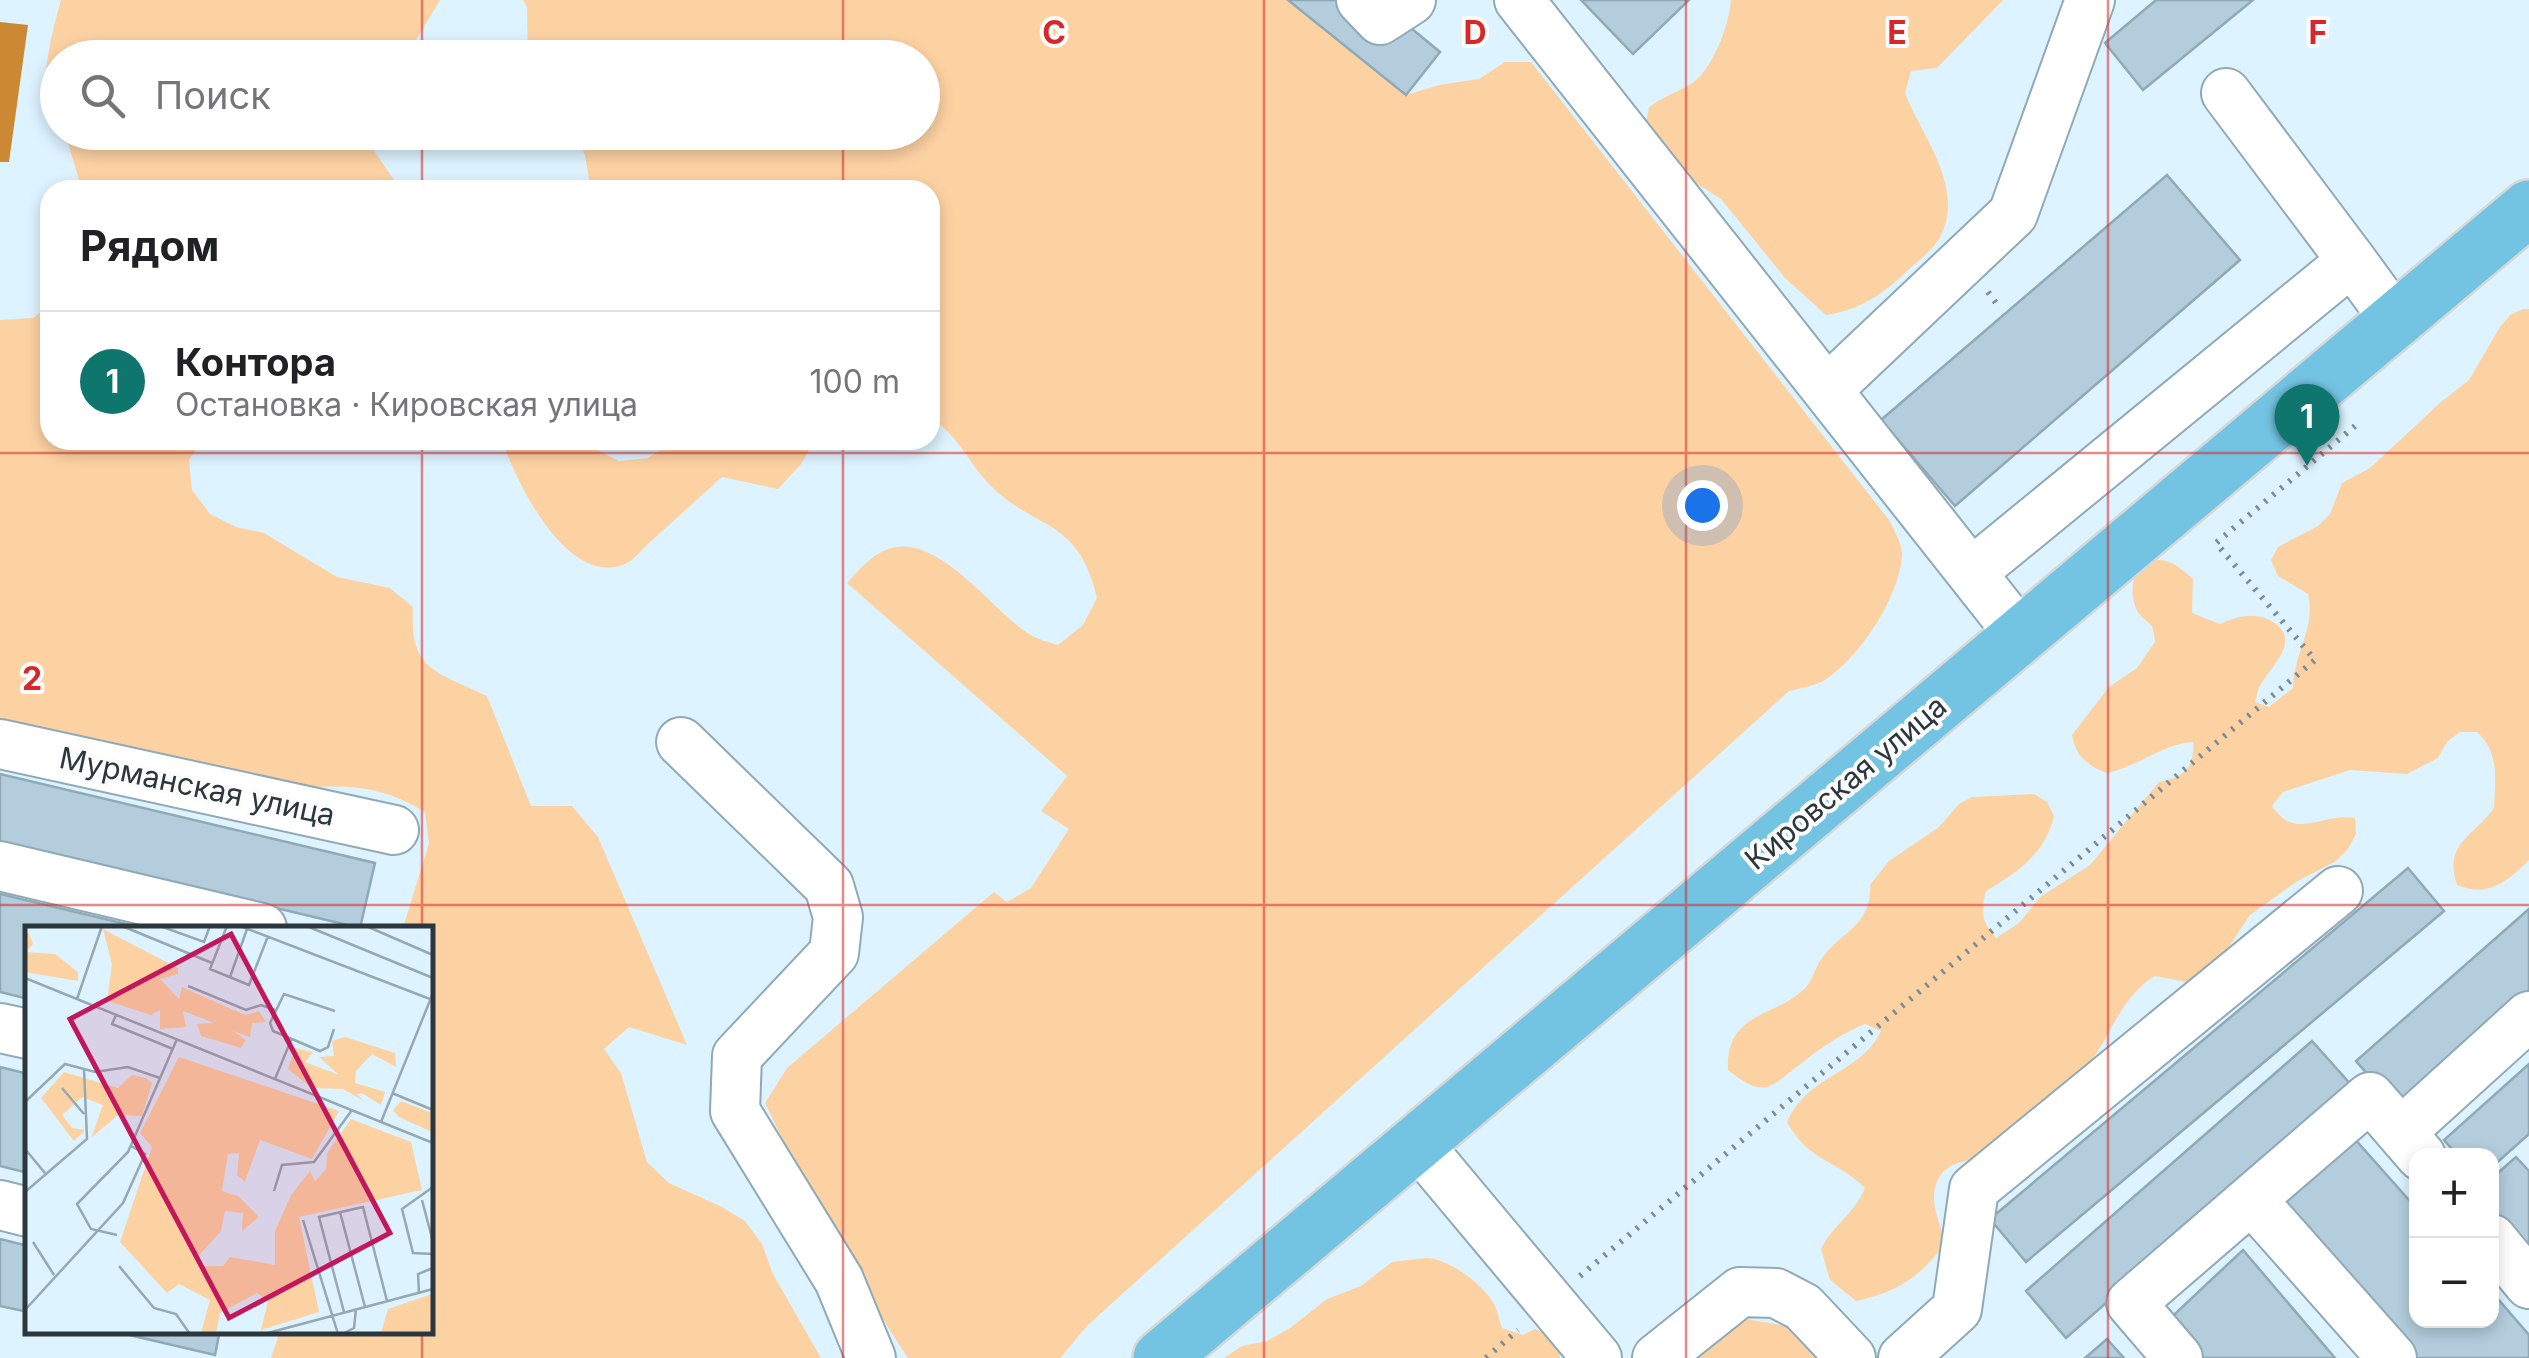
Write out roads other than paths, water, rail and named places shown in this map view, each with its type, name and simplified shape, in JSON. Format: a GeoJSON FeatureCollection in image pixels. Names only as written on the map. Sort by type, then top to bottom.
{"type":"FeatureCollection","features":[{"type":"Feature","properties":{"kind":"main road","name":"Кировская улица"},"geometry":{"type":"LineString","coordinates":[[1161,1358],[2529,208]]}},
{"type":"Feature","properties":{"kind":"lane"},"geometry":{"type":"LineString","coordinates":[[1361,0],[1380,20],[1411,0]]}},
{"type":"Feature","properties":{"kind":"lane"},"geometry":{"type":"LineString","coordinates":[[1519,0],[2021,636]]}},
{"type":"Feature","properties":{"kind":"lane"},"geometry":{"type":"LineString","coordinates":[[1827,390],[2013,214],[2090,0]]}},
{"type":"Feature","properties":{"kind":"lane"},"geometry":{"type":"LineString","coordinates":[[2226,93],[2396,320]]}},
{"type":"Feature","properties":{"kind":"lane"},"geometry":{"type":"LineString","coordinates":[[1972,572],[2352,262]]}},
{"type":"Feature","properties":{"kind":"lane"},"geometry":{"type":"LineString","coordinates":[[681,742],[828,886],[838,917],[834,953],[737,1056],[735,1111],[839,1280],[871,1358]]}},
{"type":"Feature","properties":{"kind":"lane","name":"Мурманская улица"},"geometry":{"type":"LineString","coordinates":[[0,744],[394,830]]}},
{"type":"Feature","properties":{"kind":"lane"},"geometry":{"type":"LineString","coordinates":[[0,866],[254,926]]}},
{"type":"Feature","properties":{"kind":"lane"},"geometry":{"type":"LineString","coordinates":[[1903,1358],[1957,1309],[1974,1189],[2338,891]]}},
{"type":"Feature","properties":{"kind":"lane"},"geometry":{"type":"LineString","coordinates":[[2178,1358],[2130,1303],[2370,1097],[2411,1144],[2529,1016]]}},
{"type":"Feature","properties":{"kind":"lane"},"geometry":{"type":"LineString","coordinates":[[0,1028],[25,1033]]}},
{"type":"Feature","properties":{"kind":"lane"},"geometry":{"type":"LineString","coordinates":[[1418,1143],[1597,1358]]}},
{"type":"Feature","properties":{"kind":"lane"},"geometry":{"type":"LineString","coordinates":[[2252,1200],[2392,1358]]}},
{"type":"Feature","properties":{"kind":"lane"},"geometry":{"type":"LineString","coordinates":[[0,1205],[25,1211]]}},
{"type":"Feature","properties":{"kind":"lane"},"geometry":{"type":"LineString","coordinates":[[2499,1248],[2529,1284]]}},
{"type":"Feature","properties":{"kind":"lane"},"geometry":{"type":"LineString","coordinates":[[1657,1358],[1740,1292],[1776,1292],[1803,1307],[1851,1358]]}},
{"type":"Feature","properties":{"kind":"place","name":"Контора"},"geometry":{"type":"Point","coordinates":[2307,466]}}]}
